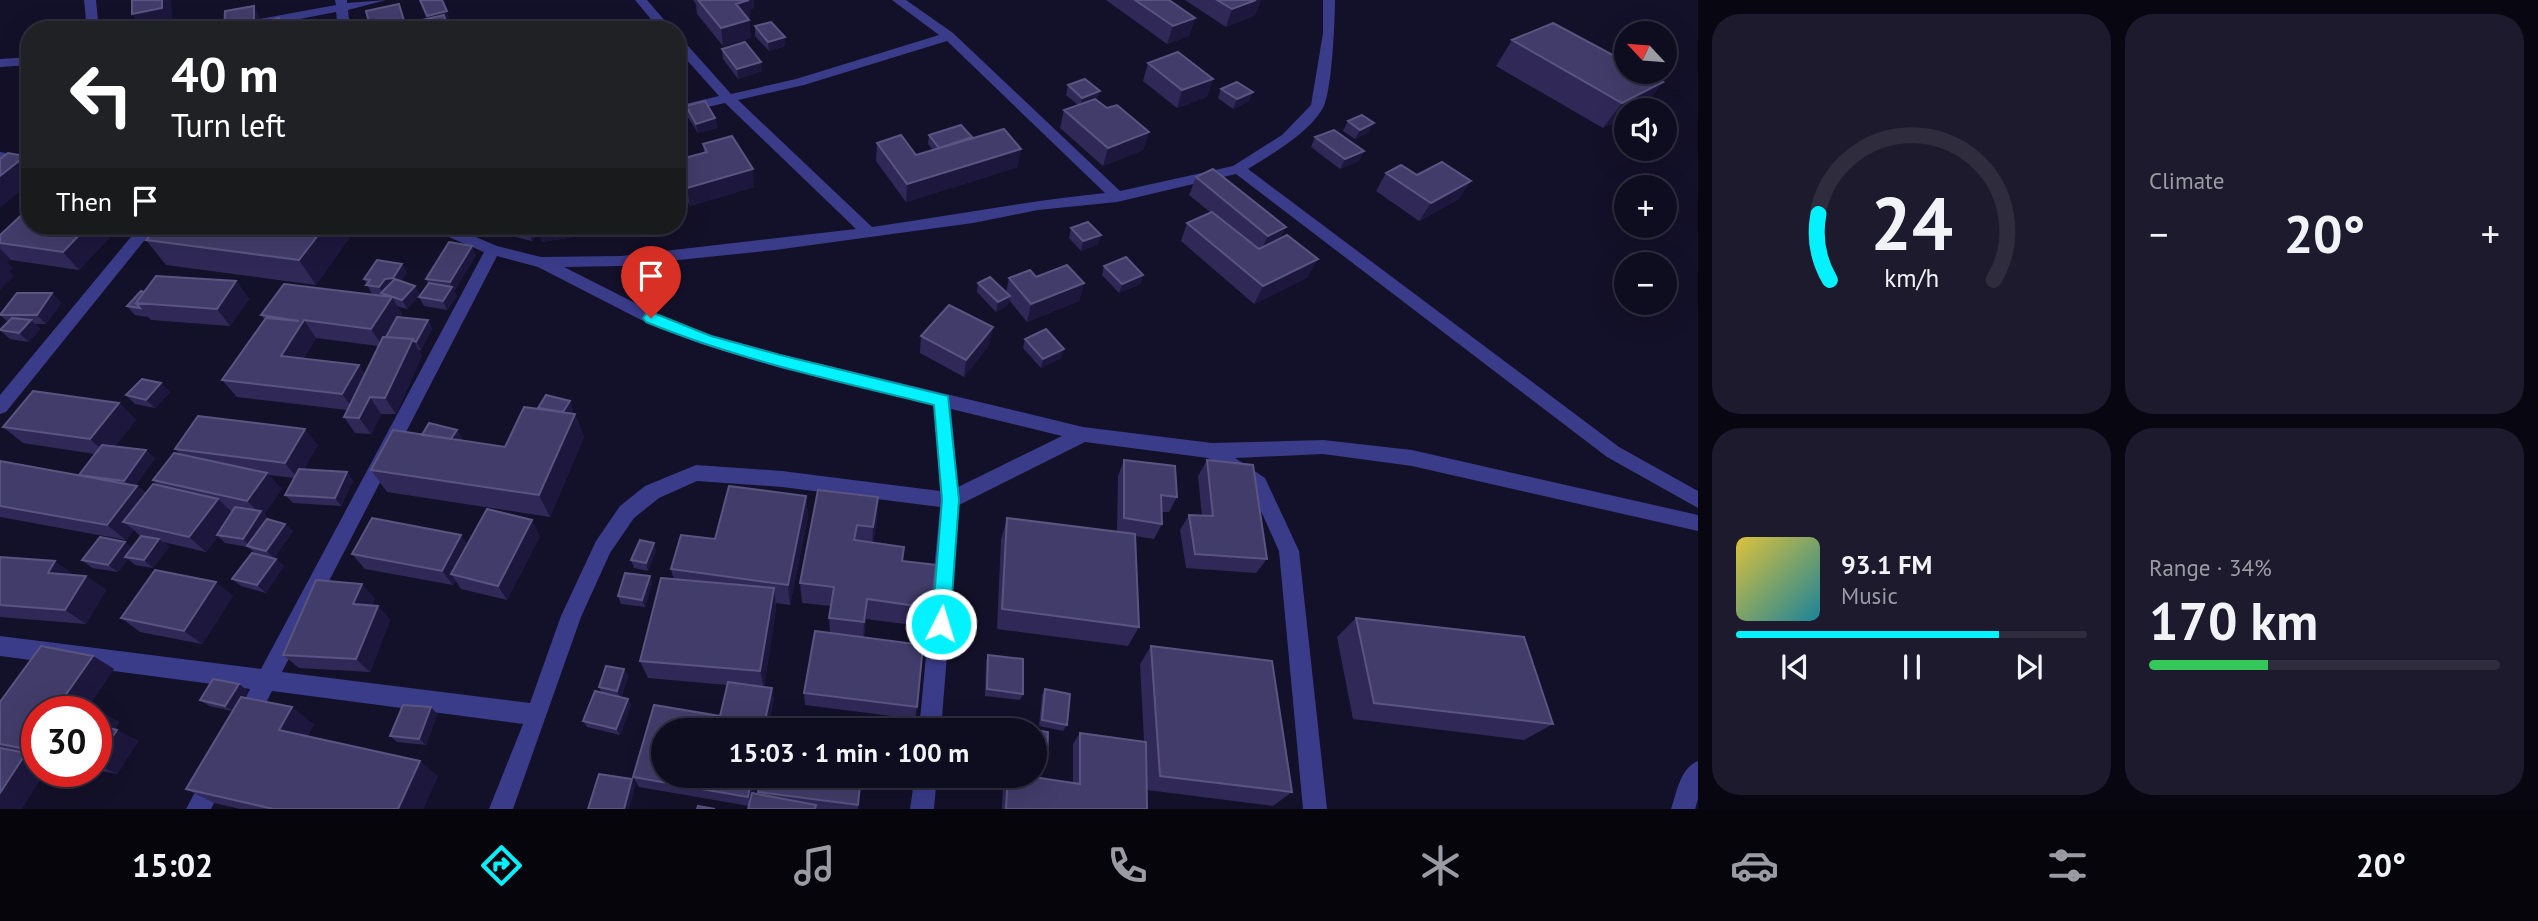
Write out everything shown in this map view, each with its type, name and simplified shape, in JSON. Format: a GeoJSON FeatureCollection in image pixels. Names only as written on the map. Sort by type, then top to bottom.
{"type":"FeatureCollection","features":[{"type":"Feature","properties":{"kind":"street"},"geometry":{"type":"LineString","coordinates":[[90,0],[92,21]]}},
{"type":"Feature","properties":{"kind":"street"},"geometry":{"type":"LineString","coordinates":[[263,21],[342,4],[380,0]]}},
{"type":"Feature","properties":{"kind":"street"},"geometry":{"type":"LineString","coordinates":[[641,0],[659,21]]}},
{"type":"Feature","properties":{"kind":"street"},"geometry":{"type":"LineString","coordinates":[[898,0],[949,36],[1117,197]]}},
{"type":"Feature","properties":{"kind":"street"},"geometry":{"type":"LineString","coordinates":[[541,262],[633,259],[775,245],[973,218],[1038,205],[1117,197],[1238,169],[1287,138],[1318,106],[1329,33],[1329,0]]}},
{"type":"Feature","properties":{"kind":"street"},"geometry":{"type":"LineString","coordinates":[[686,108],[853,67],[949,36]]}},
{"type":"Feature","properties":{"kind":"street"},"geometry":{"type":"LineString","coordinates":[[686,51],[728,98],[867,231]]}},
{"type":"Feature","properties":{"kind":"street"},"geometry":{"type":"LineString","coordinates":[[0,63],[21,62]]}},
{"type":"Feature","properties":{"kind":"street"},"geometry":{"type":"LineString","coordinates":[[0,156],[21,160]]}},
{"type":"Feature","properties":{"kind":"street"},"geometry":{"type":"LineString","coordinates":[[1238,169],[1613,452],[1698,500]]}},
{"type":"Feature","properties":{"kind":"street"},"geometry":{"type":"LineString","coordinates":[[0,407],[141,235]]}},
{"type":"Feature","properties":{"kind":"street"},"geometry":{"type":"LineString","coordinates":[[459,235],[493,250],[541,262],[651,318],[707,340],[942,401],[1083,434],[1212,451],[1323,447],[1412,458],[1698,523]]}},
{"type":"Feature","properties":{"kind":"street"},"geometry":{"type":"LineString","coordinates":[[236,740],[493,250]]}},
{"type":"Feature","properties":{"kind":"street"},"geometry":{"type":"LineString","coordinates":[[931,718],[950,500],[942,401]]}},
{"type":"Feature","properties":{"kind":"street"},"geometry":{"type":"LineString","coordinates":[[501,809],[571,616],[603,547],[627,512],[652,492],[696,473],[782,479],[950,500],[1083,434]]}},
{"type":"Feature","properties":{"kind":"street"},"geometry":{"type":"LineString","coordinates":[[1212,451],[1258,484],[1289,551],[1315,809]]}},
{"type":"Feature","properties":{"kind":"street"},"geometry":{"type":"LineString","coordinates":[[0,646],[537,715]]}},
{"type":"Feature","properties":{"kind":"street"},"geometry":{"type":"LineString","coordinates":[[198,809],[223,763]]}},
{"type":"Feature","properties":{"kind":"street"},"geometry":{"type":"LineString","coordinates":[[1683,809],[1698,772]]}},
{"type":"Feature","properties":{"kind":"street"},"geometry":{"type":"LineString","coordinates":[[922,809],[924,788]]}},
{"type":"Feature","properties":{"kind":"building"},"geometry":{"type":"Polygon","coordinates":[[[132,0],[162,0],[162,8],[132,14],[132,0]]]}},
{"type":"Feature","properties":{"kind":"building"},"geometry":{"type":"Polygon","coordinates":[[[420,0],[442,0],[447,11],[427,16],[420,0]]]}},
{"type":"Feature","properties":{"kind":"building"},"geometry":{"type":"Polygon","coordinates":[[[698,0],[749,0],[736,4],[749,20],[721,28],[698,0]]]}},
{"type":"Feature","properties":{"kind":"building"},"geometry":{"type":"Polygon","coordinates":[[[1135,0],[1169,0],[1195,18],[1173,26],[1135,0]]]}},
{"type":"Feature","properties":{"kind":"building"},"geometry":{"type":"Polygon","coordinates":[[[1217,0],[1256,0],[1232,9],[1217,0]]]}},
{"type":"Feature","properties":{"kind":"building"},"geometry":{"type":"Polygon","coordinates":[[[399,4],[404,21],[369,21],[366,11],[399,4]]]}},
{"type":"Feature","properties":{"kind":"building"},"geometry":{"type":"Polygon","coordinates":[[[254,6],[254,21],[224,21],[225,11],[254,6]]]}},
{"type":"Feature","properties":{"kind":"building"},"geometry":{"type":"Polygon","coordinates":[[[444,15],[446,21],[418,21],[444,15]]]}},
{"type":"Feature","properties":{"kind":"building"},"geometry":{"type":"Polygon","coordinates":[[[771,22],[785,37],[768,42],[755,26],[771,22]]]}},
{"type":"Feature","properties":{"kind":"building"},"geometry":{"type":"Polygon","coordinates":[[[1553,23],[1614,56],[1614,84],[1659,84],[1632,98],[1614,98],[1512,40],[1553,23]]]}},
{"type":"Feature","properties":{"kind":"building"},"geometry":{"type":"Polygon","coordinates":[[[745,42],[761,62],[737,69],[722,49],[745,42]]]}},
{"type":"Feature","properties":{"kind":"building"},"geometry":{"type":"Polygon","coordinates":[[[1178,52],[1213,79],[1182,90],[1148,63],[1178,52]]]}},
{"type":"Feature","properties":{"kind":"building"},"geometry":{"type":"Polygon","coordinates":[[[1085,79],[1100,91],[1082,98],[1068,85],[1085,79]]]}},
{"type":"Feature","properties":{"kind":"building"},"geometry":{"type":"Polygon","coordinates":[[[1237,82],[1253,92],[1237,99],[1221,89],[1237,82]]]}},
{"type":"Feature","properties":{"kind":"building"},"geometry":{"type":"Polygon","coordinates":[[[1095,99],[1107,108],[1117,105],[1149,132],[1108,148],[1064,110],[1095,99]]]}},
{"type":"Feature","properties":{"kind":"building"},"geometry":{"type":"Polygon","coordinates":[[[705,101],[715,118],[696,124],[686,106],[705,101]]]}},
{"type":"Feature","properties":{"kind":"building"},"geometry":{"type":"Polygon","coordinates":[[[1362,115],[1374,123],[1360,130],[1348,121],[1362,115]]]}},
{"type":"Feature","properties":{"kind":"building"},"geometry":{"type":"Polygon","coordinates":[[[961,125],[972,137],[939,148],[929,135],[961,125]]]}},
{"type":"Feature","properties":{"kind":"building"},"geometry":{"type":"Polygon","coordinates":[[[1004,129],[1021,149],[907,184],[877,143],[901,135],[916,155],[1004,129]]]}},
{"type":"Feature","properties":{"kind":"building"},"geometry":{"type":"Polygon","coordinates":[[[1334,130],[1364,151],[1345,159],[1315,137],[1334,130]]]}},
{"type":"Feature","properties":{"kind":"building"},"geometry":{"type":"Polygon","coordinates":[[[732,136],[753,169],[687,188],[686,158],[707,152],[703,144],[732,136]]]}},
{"type":"Feature","properties":{"kind":"building"},"geometry":{"type":"Polygon","coordinates":[[[8,153],[21,155],[21,159],[0,176],[0,159],[8,153]]]}},
{"type":"Feature","properties":{"kind":"building"},"geometry":{"type":"Polygon","coordinates":[[[1442,162],[1471,181],[1431,203],[1386,173],[1401,165],[1417,175],[1442,162]]]}},
{"type":"Feature","properties":{"kind":"building"},"geometry":{"type":"Polygon","coordinates":[[[1213,169],[1286,227],[1268,236],[1196,177],[1213,169]]]}},
{"type":"Feature","properties":{"kind":"building"},"geometry":{"type":"Polygon","coordinates":[[[1212,212],[1259,249],[1287,235],[1318,259],[1263,286],[1187,223],[1212,212]]]}},
{"type":"Feature","properties":{"kind":"building"},"geometry":{"type":"Polygon","coordinates":[[[21,215],[21,235],[79,235],[63,252],[0,243],[0,235],[21,215]]]}},
{"type":"Feature","properties":{"kind":"building"},"geometry":{"type":"Polygon","coordinates":[[[1088,222],[1101,235],[1083,241],[1071,228],[1088,222]]]}},
{"type":"Feature","properties":{"kind":"building"},"geometry":{"type":"Polygon","coordinates":[[[150,235],[318,235],[299,260],[146,240],[150,235]]]}},
{"type":"Feature","properties":{"kind":"building"},"geometry":{"type":"Polygon","coordinates":[[[449,242],[472,246],[450,282],[426,279],[449,242]]]}},
{"type":"Feature","properties":{"kind":"building"},"geometry":{"type":"Polygon","coordinates":[[[1126,257],[1143,275],[1122,284],[1104,266],[1126,257]]]}},
{"type":"Feature","properties":{"kind":"building"},"geometry":{"type":"Polygon","coordinates":[[[377,260],[402,264],[393,278],[385,279],[379,287],[366,285],[370,280],[364,279],[377,260]]]}},
{"type":"Feature","properties":{"kind":"building"},"geometry":{"type":"Polygon","coordinates":[[[1067,265],[1084,283],[1031,304],[1009,278],[1030,270],[1036,277],[1067,265]]]}},
{"type":"Feature","properties":{"kind":"building"},"geometry":{"type":"Polygon","coordinates":[[[156,276],[236,281],[217,309],[136,303],[156,276]]]}},
{"type":"Feature","properties":{"kind":"building"},"geometry":{"type":"Polygon","coordinates":[[[990,277],[1010,296],[998,302],[978,283],[990,277]]]}},
{"type":"Feature","properties":{"kind":"building"},"geometry":{"type":"Polygon","coordinates":[[[395,279],[415,286],[402,300],[381,293],[395,279]]]}},
{"type":"Feature","properties":{"kind":"building"},"geometry":{"type":"Polygon","coordinates":[[[429,283],[452,287],[443,301],[419,297],[429,283]]]}},
{"type":"Feature","properties":{"kind":"building"},"geometry":{"type":"Polygon","coordinates":[[[284,284],[392,297],[371,329],[304,320],[281,356],[359,365],[342,394],[222,380],[266,318],[299,321],[261,315],[284,284]]]}},
{"type":"Feature","properties":{"kind":"building"},"geometry":{"type":"Polygon","coordinates":[[[141,291],[144,292],[136,303],[140,308],[127,306],[141,291]]]}},
{"type":"Feature","properties":{"kind":"building"},"geometry":{"type":"Polygon","coordinates":[[[17,293],[52,293],[37,315],[0,315],[17,293]]]}},
{"type":"Feature","properties":{"kind":"building"},"geometry":{"type":"Polygon","coordinates":[[[949,305],[993,327],[966,360],[921,336],[949,305]]]}},
{"type":"Feature","properties":{"kind":"building"},"geometry":{"type":"Polygon","coordinates":[[[397,317],[428,320],[416,342],[413,339],[386,337],[397,317]]]}},
{"type":"Feature","properties":{"kind":"building"},"geometry":{"type":"Polygon","coordinates":[[[12,318],[31,320],[19,333],[0,330],[12,318]]]}},
{"type":"Feature","properties":{"kind":"building"},"geometry":{"type":"Polygon","coordinates":[[[1046,329],[1064,349],[1043,359],[1025,339],[1046,329]]]}},
{"type":"Feature","properties":{"kind":"building"},"geometry":{"type":"Polygon","coordinates":[[[383,337],[413,339],[385,398],[370,397],[359,418],[344,417],[383,337]]]}},
{"type":"Feature","properties":{"kind":"building"},"geometry":{"type":"Polygon","coordinates":[[[142,379],[161,383],[146,400],[126,395],[142,379]]]}},
{"type":"Feature","properties":{"kind":"building"},"geometry":{"type":"Polygon","coordinates":[[[33,391],[119,403],[90,439],[3,427],[33,391]]]}},
{"type":"Feature","properties":{"kind":"building"},"geometry":{"type":"Polygon","coordinates":[[[546,395],[570,401],[563,412],[538,408],[546,395]]]}},
{"type":"Feature","properties":{"kind":"building"},"geometry":{"type":"Polygon","coordinates":[[[524,407],[575,414],[539,495],[371,470],[393,430],[505,447],[524,407]]]}},
{"type":"Feature","properties":{"kind":"building"},"geometry":{"type":"Polygon","coordinates":[[[198,416],[305,429],[285,463],[175,449],[198,416]]]}},
{"type":"Feature","properties":{"kind":"building"},"geometry":{"type":"Polygon","coordinates":[[[429,423],[457,430],[451,439],[422,435],[429,423]]]}},
{"type":"Feature","properties":{"kind":"building"},"geometry":{"type":"Polygon","coordinates":[[[102,445],[146,450],[124,481],[79,475],[102,445]]]}},
{"type":"Feature","properties":{"kind":"building"},"geometry":{"type":"Polygon","coordinates":[[[174,453],[267,473],[247,501],[153,480],[174,453]]]}},
{"type":"Feature","properties":{"kind":"building"},"geometry":{"type":"Polygon","coordinates":[[[1124,460],[1175,466],[1177,497],[1161,495],[1162,524],[1124,518],[1124,460]]]}},
{"type":"Feature","properties":{"kind":"building"},"geometry":{"type":"Polygon","coordinates":[[[1207,460],[1253,465],[1267,559],[1195,554],[1189,515],[1213,516],[1207,460]]]}},
{"type":"Feature","properties":{"kind":"building"},"geometry":{"type":"Polygon","coordinates":[[[0,461],[137,486],[107,525],[0,506],[0,461]]]}},
{"type":"Feature","properties":{"kind":"building"},"geometry":{"type":"Polygon","coordinates":[[[299,469],[347,472],[335,498],[285,495],[299,469]]]}},
{"type":"Feature","properties":{"kind":"building"},"geometry":{"type":"Polygon","coordinates":[[[153,484],[218,499],[189,537],[123,522],[153,484]]]}},
{"type":"Feature","properties":{"kind":"building"},"geometry":{"type":"Polygon","coordinates":[[[729,486],[806,496],[788,585],[671,569],[681,535],[715,539],[729,486]]]}},
{"type":"Feature","properties":{"kind":"building"},"geometry":{"type":"Polygon","coordinates":[[[818,490],[878,497],[873,527],[857,525],[854,540],[904,547],[902,561],[936,565],[931,608],[867,599],[864,622],[829,618],[834,587],[800,583],[818,490]]]}},
{"type":"Feature","properties":{"kind":"building"},"geometry":{"type":"Polygon","coordinates":[[[235,507],[261,511],[243,539],[217,535],[235,507]]]}},
{"type":"Feature","properties":{"kind":"building"},"geometry":{"type":"Polygon","coordinates":[[[487,509],[532,520],[498,586],[451,574],[487,509]]]}},
{"type":"Feature","properties":{"kind":"building"},"geometry":{"type":"Polygon","coordinates":[[[372,518],[461,535],[442,571],[352,554],[372,518]]]}},
{"type":"Feature","properties":{"kind":"building"},"geometry":{"type":"Polygon","coordinates":[[[1007,518],[1135,534],[1139,627],[1002,609],[1007,518]]]}},
{"type":"Feature","properties":{"kind":"building"},"geometry":{"type":"Polygon","coordinates":[[[267,519],[285,524],[266,551],[247,546],[267,519]]]}},
{"type":"Feature","properties":{"kind":"building"},"geometry":{"type":"Polygon","coordinates":[[[141,536],[159,539],[144,560],[125,557],[141,536]]]}},
{"type":"Feature","properties":{"kind":"building"},"geometry":{"type":"Polygon","coordinates":[[[100,537],[125,542],[108,565],[82,560],[100,537]]]}},
{"type":"Feature","properties":{"kind":"building"},"geometry":{"type":"Polygon","coordinates":[[[640,540],[654,543],[646,563],[631,560],[640,540]]]}},
{"type":"Feature","properties":{"kind":"building"},"geometry":{"type":"Polygon","coordinates":[[[252,553],[276,559],[257,585],[232,579],[252,553]]]}},
{"type":"Feature","properties":{"kind":"building"},"geometry":{"type":"Polygon","coordinates":[[[0,557],[55,561],[48,573],[86,576],[65,610],[0,605],[0,557]]]}},
{"type":"Feature","properties":{"kind":"building"},"geometry":{"type":"Polygon","coordinates":[[[155,570],[216,582],[184,631],[121,618],[155,570]]]}},
{"type":"Feature","properties":{"kind":"building"},"geometry":{"type":"Polygon","coordinates":[[[625,573],[650,576],[642,600],[618,596],[625,573]]]}},
{"type":"Feature","properties":{"kind":"building"},"geometry":{"type":"Polygon","coordinates":[[[661,578],[774,588],[760,671],[640,661],[661,578]]]}},
{"type":"Feature","properties":{"kind":"building"},"geometry":{"type":"Polygon","coordinates":[[[316,580],[362,584],[353,604],[378,606],[356,659],[283,655],[316,580]]]}},
{"type":"Feature","properties":{"kind":"building"},"geometry":{"type":"Polygon","coordinates":[[[1356,618],[1524,637],[1553,724],[1374,703],[1356,618]]]}},
{"type":"Feature","properties":{"kind":"building"},"geometry":{"type":"Polygon","coordinates":[[[815,631],[923,645],[917,707],[804,693],[815,631]]]}},
{"type":"Feature","properties":{"kind":"building"},"geometry":{"type":"Polygon","coordinates":[[[41,646],[93,656],[65,696],[21,696],[21,748],[0,744],[0,702],[41,646]]]}},
{"type":"Feature","properties":{"kind":"building"},"geometry":{"type":"Polygon","coordinates":[[[1151,646],[1272,661],[1292,792],[1160,776],[1151,646]]]}},
{"type":"Feature","properties":{"kind":"building"},"geometry":{"type":"Polygon","coordinates":[[[988,655],[1023,659],[1023,694],[987,689],[988,655]]]}},
{"type":"Feature","properties":{"kind":"building"},"geometry":{"type":"Polygon","coordinates":[[[606,666],[624,669],[617,691],[599,687],[606,666]]]}},
{"type":"Feature","properties":{"kind":"building"},"geometry":{"type":"Polygon","coordinates":[[[213,679],[239,684],[225,706],[200,700],[213,679]]]}},
{"type":"Feature","properties":{"kind":"building"},"geometry":{"type":"Polygon","coordinates":[[[728,682],[772,688],[766,718],[651,718],[651,780],[633,777],[654,705],[720,716],[728,682]]]}},
{"type":"Feature","properties":{"kind":"building"},"geometry":{"type":"Polygon","coordinates":[[[1045,689],[1070,694],[1067,725],[1042,718],[1045,689]]]}},
{"type":"Feature","properties":{"kind":"building"},"geometry":{"type":"Polygon","coordinates":[[[595,691],[628,699],[616,729],[583,721],[595,691]]]}},
{"type":"Feature","properties":{"kind":"building"},"geometry":{"type":"Polygon","coordinates":[[[241,697],[292,707],[279,730],[420,761],[398,809],[273,809],[186,789],[241,697]]]}},
{"type":"Feature","properties":{"kind":"building"},"geometry":{"type":"Polygon","coordinates":[[[403,705],[431,707],[419,739],[390,736],[403,705]]]}},
{"type":"Feature","properties":{"kind":"building"},"geometry":{"type":"Polygon","coordinates":[[[1080,733],[1146,742],[1147,809],[1006,809],[1007,788],[1047,788],[1047,779],[1080,784],[1080,733]]]}},
{"type":"Feature","properties":{"kind":"building"},"geometry":{"type":"Polygon","coordinates":[[[0,748],[21,752],[21,761],[0,793],[0,748]]]}},
{"type":"Feature","properties":{"kind":"building"},"geometry":{"type":"Polygon","coordinates":[[[599,774],[632,779],[624,809],[588,809],[599,774]]]}},
{"type":"Feature","properties":{"kind":"building"},"geometry":{"type":"Polygon","coordinates":[[[696,788],[750,788],[748,797],[696,788]]]}},
{"type":"Feature","properties":{"kind":"building"},"geometry":{"type":"Polygon","coordinates":[[[759,788],[860,788],[858,805],[758,792],[759,788]]]}},
{"type":"Feature","properties":{"kind":"building"},"geometry":{"type":"Polygon","coordinates":[[[752,793],[816,805],[815,809],[748,809],[752,793]]]}},
{"type":"Feature","properties":{"kind":"route"},"geometry":{"type":"LineString","coordinates":[[651,318],[707,340],[780,361],[942,401],[950,500],[941,624]]}}]}
